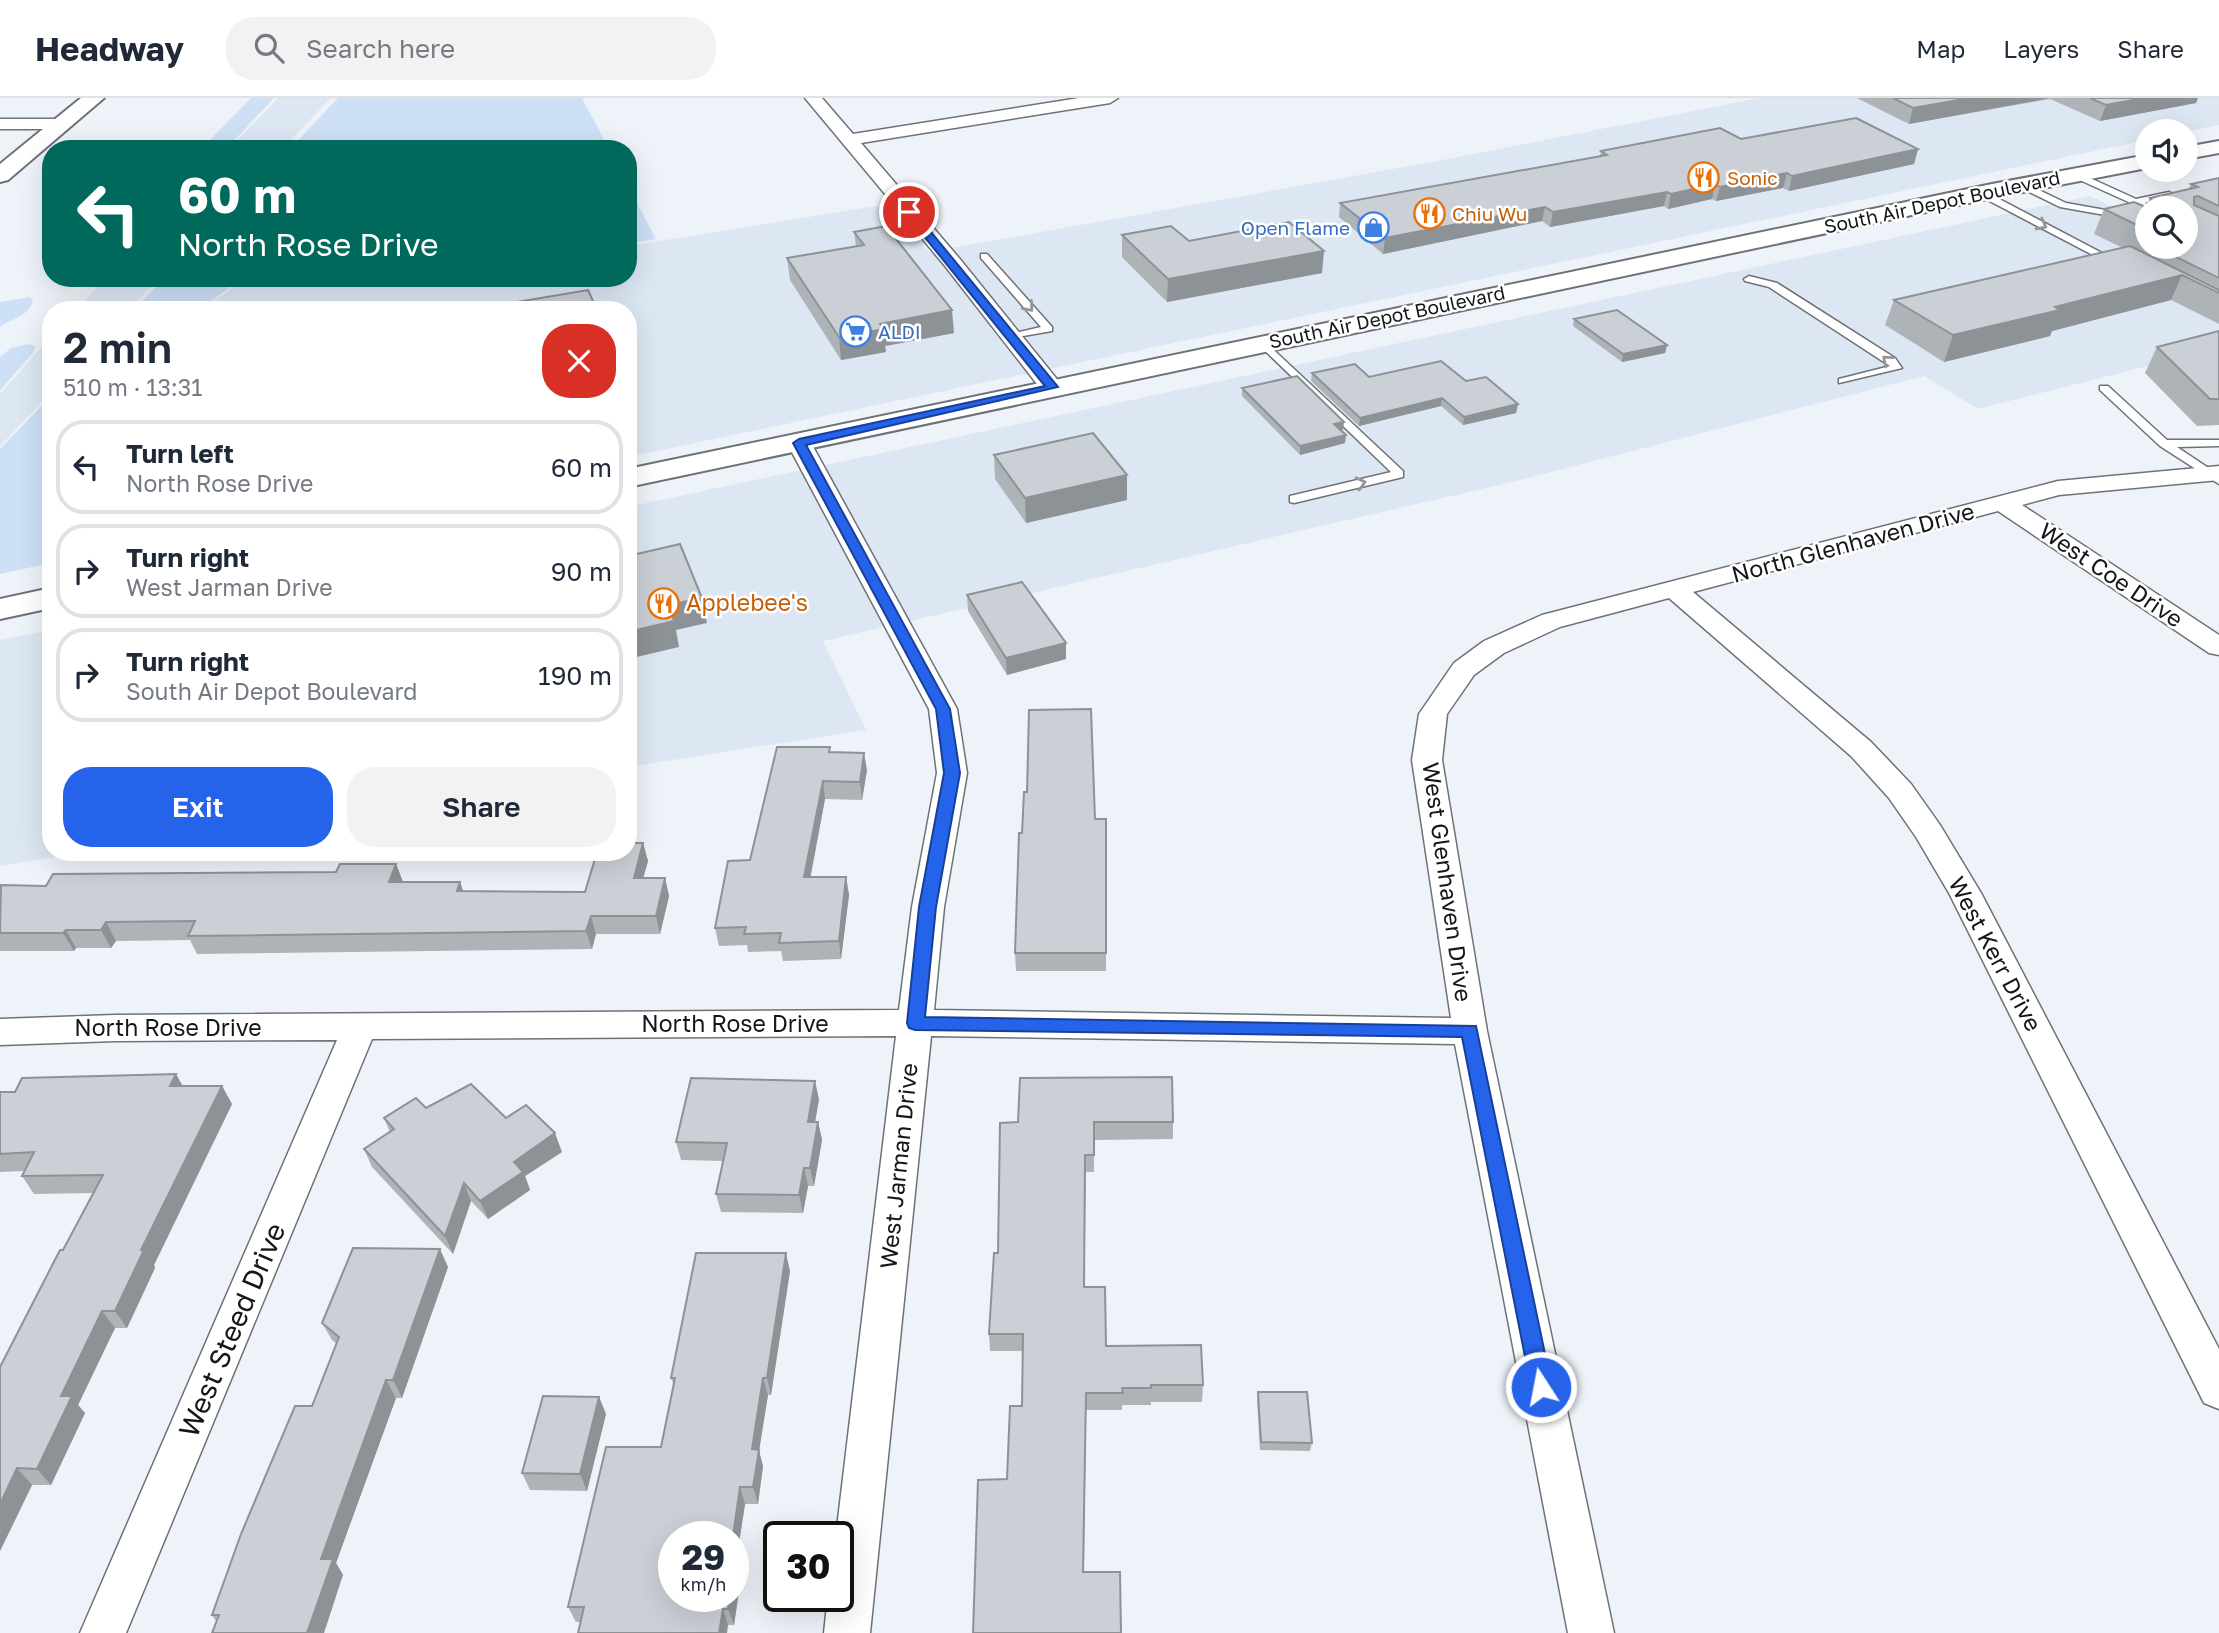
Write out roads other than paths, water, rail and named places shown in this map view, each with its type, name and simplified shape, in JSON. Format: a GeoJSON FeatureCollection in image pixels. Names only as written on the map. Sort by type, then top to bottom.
{"type":"FeatureCollection","features":[{"type":"Feature","properties":{"kind":"main road"},"geometry":{"type":"LineString","coordinates":[[43,140],[94,98]]}},
{"type":"Feature","properties":{"kind":"main road"},"geometry":{"type":"LineString","coordinates":[[0,175],[42,141]]}},
{"type":"Feature","properties":{"kind":"main road"},"geometry":{"type":"LineString","coordinates":[[2198,151],[2219,147]]}},
{"type":"Feature","properties":{"kind":"main road","name":"South Air Depot Boulevard"},"geometry":{"type":"LineString","coordinates":[[637,476],[1262,343],[2135,163]]}},
{"type":"Feature","properties":{"kind":"main road"},"geometry":{"type":"LineString","coordinates":[[0,609],[42,600]]}},
{"type":"Feature","properties":{"kind":"street"},"geometry":{"type":"LineString","coordinates":[[813,98],[1052,387]]}},
{"type":"Feature","properties":{"kind":"street"},"geometry":{"type":"LineString","coordinates":[[849,140],[1110,98]]}},
{"type":"Feature","properties":{"kind":"street"},"geometry":{"type":"LineString","coordinates":[[0,124],[63,124]]}},
{"type":"Feature","properties":{"kind":"street","name":"West Jarman Drive"},"geometry":{"type":"LineString","coordinates":[[799,443],[943,709],[952,773],[928,907],[847,1633]]}},
{"type":"Feature","properties":{"kind":"street","name":"North Glenhaven Drive"},"geometry":{"type":"LineString","coordinates":[[1494,647],[1551,621],[1676,591],[2058,488],[2215,476]]}},
{"type":"Feature","properties":{"kind":"street","name":"West Coe Drive"},"geometry":{"type":"LineString","coordinates":[[2002,503],[2219,647]]}},
{"type":"Feature","properties":{"kind":"street","name":"West Kerr Drive"},"geometry":{"type":"LineString","coordinates":[[1676,591],[1861,749],[1900,791],[1929,832],[1972,906],[2219,1390]]}},
{"type":"Feature","properties":{"kind":"street","name":"West Glenhaven Drive"},"geometry":{"type":"LineString","coordinates":[[1494,647],[1464,669],[1433,714],[1427,760],[1470,1031],[1591,1633]]}},
{"type":"Feature","properties":{"kind":"street","name":"North Rose Drive"},"geometry":{"type":"LineString","coordinates":[[0,1032],[88,1029],[915,1023],[1470,1031]]}},
{"type":"Feature","properties":{"kind":"street","name":"West Steed Drive"},"geometry":{"type":"LineString","coordinates":[[103,1633],[360,1027]]}},
{"type":"Feature","properties":{"kind":"lane"},"geometry":{"type":"LineString","coordinates":[[2076,175],[2135,202]]}},
{"type":"Feature","properties":{"kind":"lane"},"geometry":{"type":"LineString","coordinates":[[2022,185],[2063,205],[2108,213],[2127,222]]}},
{"type":"Feature","properties":{"kind":"lane"},"geometry":{"type":"LineString","coordinates":[[2164,196],[2183,192]]}},
{"type":"Feature","properties":{"kind":"lane"},"geometry":{"type":"LineString","coordinates":[[1981,193],[2124,268]]}},
{"type":"Feature","properties":{"kind":"lane"},"geometry":{"type":"LineString","coordinates":[[984,256],[1048,329],[1010,337]]}},
{"type":"Feature","properties":{"kind":"lane"},"geometry":{"type":"LineString","coordinates":[[1749,279],[1773,285],[1891,360],[1897,368],[1843,381]]}},
{"type":"Feature","properties":{"kind":"lane"},"geometry":{"type":"LineString","coordinates":[[1262,343],[1399,474],[1294,499]]}},
{"type":"Feature","properties":{"kind":"lane"},"geometry":{"type":"LineString","coordinates":[[2104,388],[2164,444],[2215,476]]}},
{"type":"Feature","properties":{"kind":"lane"},"geometry":{"type":"LineString","coordinates":[[2164,444],[2219,443]]}},
{"type":"Feature","properties":{"kind":"place","name":"Sonic"},"geometry":{"type":"Point","coordinates":[1704,178]}},
{"type":"Feature","properties":{"kind":"place","name":"Chiu Wu"},"geometry":{"type":"Point","coordinates":[1429,214]}},
{"type":"Feature","properties":{"kind":"place","name":"Open Flame"},"geometry":{"type":"Point","coordinates":[1373,228]}},
{"type":"Feature","properties":{"kind":"place","name":"ALDI"},"geometry":{"type":"Point","coordinates":[855,332]}},
{"type":"Feature","properties":{"kind":"place","name":"Applebee's"},"geometry":{"type":"Point","coordinates":[663,603]}}]}
